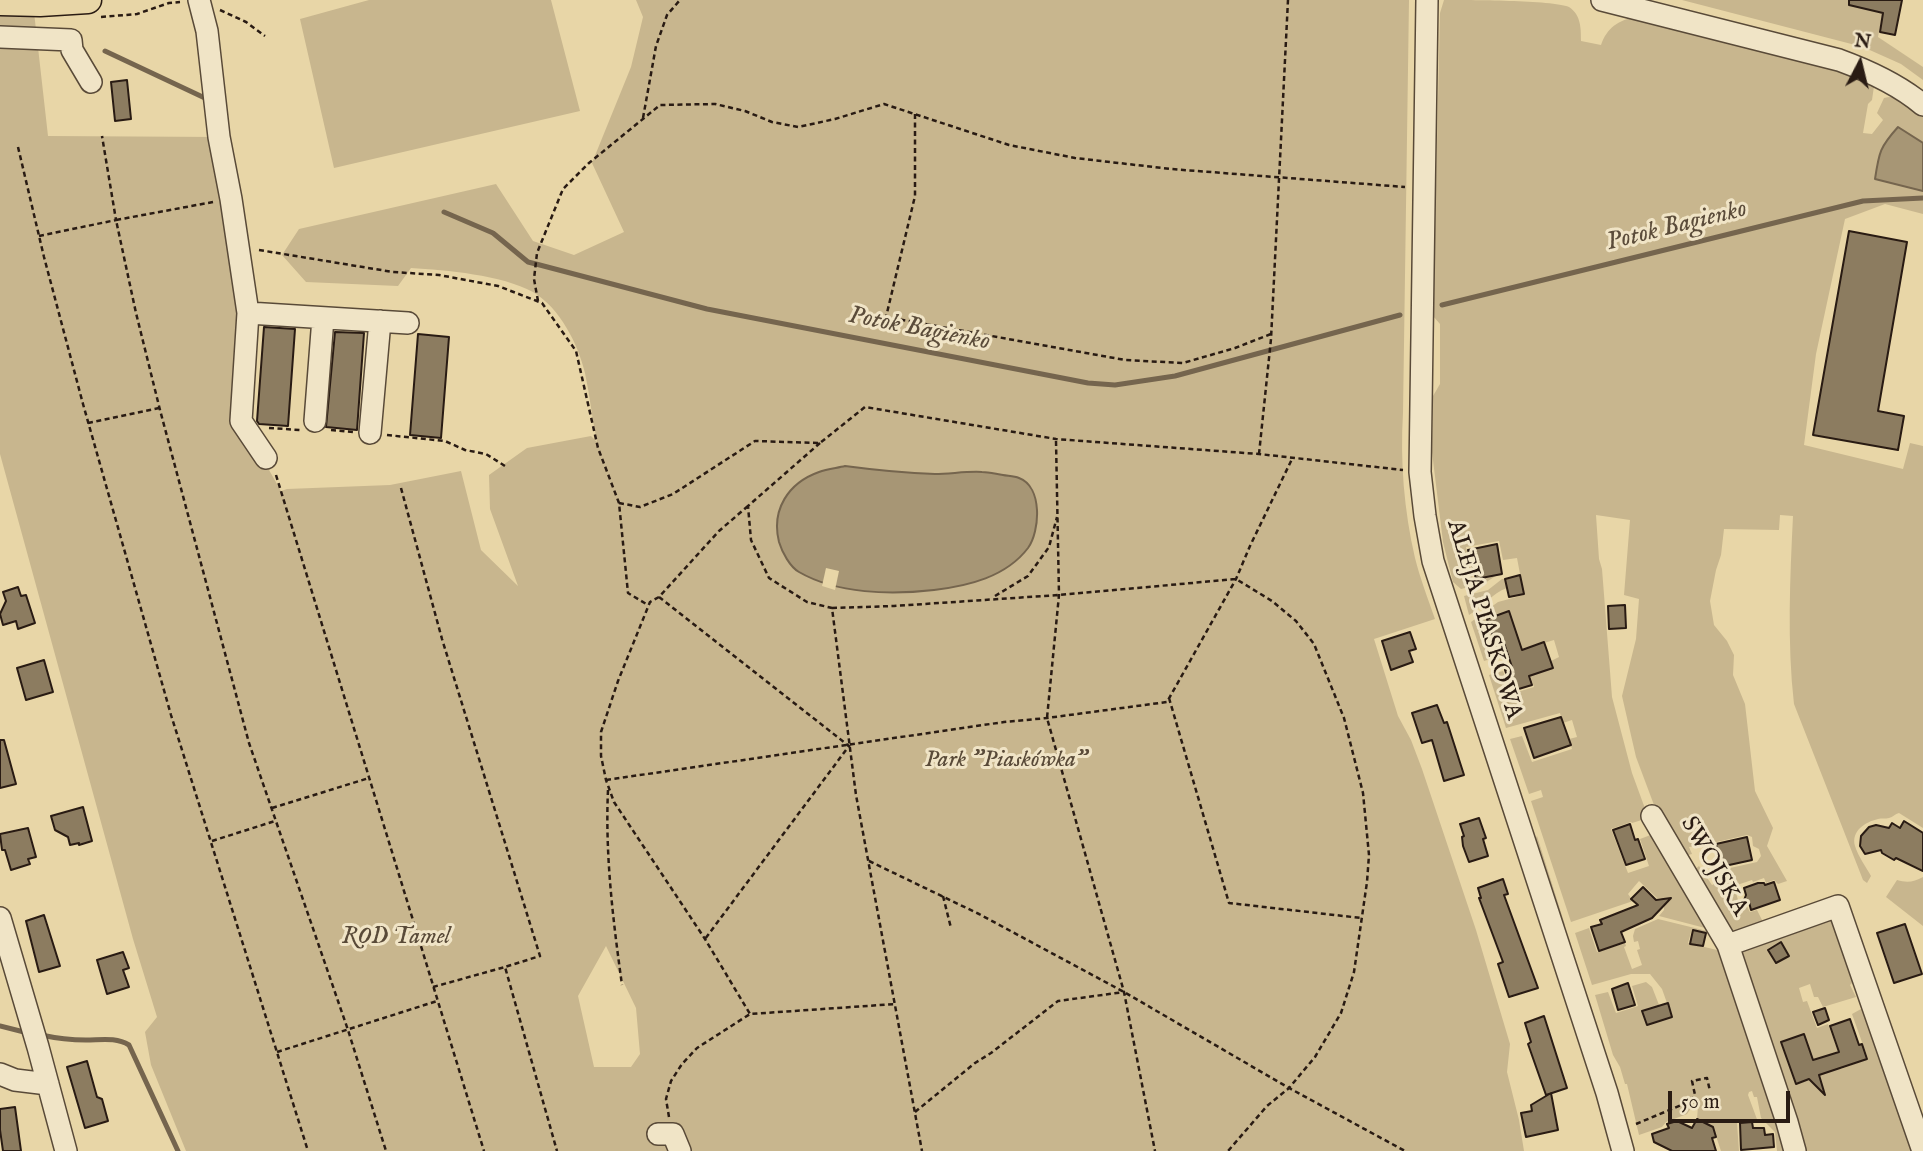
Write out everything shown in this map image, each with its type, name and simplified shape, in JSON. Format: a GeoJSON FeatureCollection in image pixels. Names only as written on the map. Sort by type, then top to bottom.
{"type":"FeatureCollection","features":[{"type":"Feature","properties":{"kind":"main road"},"geometry":{"type":"LineString","coordinates":[[0,2],[88,0]]}},
{"type":"Feature","properties":{"kind":"street","name":"ALEJA PIASKOWA"},"geometry":{"type":"LineString","coordinates":[[1427,0],[1420,472],[1425,516],[1433,561],[1607,1093],[1623,1151]]}},
{"type":"Feature","properties":{"kind":"street"},"geometry":{"type":"LineString","coordinates":[[1602,0],[1839,60],[1890,82],[1923,105]]}},
{"type":"Feature","properties":{"kind":"street"},"geometry":{"type":"LineString","coordinates":[[199,2],[207,31],[219,137],[222,200],[238,246],[248,313],[241,421],[266,458]]}},
{"type":"Feature","properties":{"kind":"street"},"geometry":{"type":"LineString","coordinates":[[0,37],[71,40],[72,50],[91,82]]}},
{"type":"Feature","properties":{"kind":"street"},"geometry":{"type":"LineString","coordinates":[[248,313],[408,323]]}},
{"type":"Feature","properties":{"kind":"street"},"geometry":{"type":"LineString","coordinates":[[312,427],[323,318]]}},
{"type":"Feature","properties":{"kind":"street"},"geometry":{"type":"LineString","coordinates":[[370,433],[380,321]]}},
{"type":"Feature","properties":{"kind":"street","name":"SWOJSKA"},"geometry":{"type":"LineString","coordinates":[[1652,816],[1728,945],[1795,1151]]}},
{"type":"Feature","properties":{"kind":"street","name":"SWOJSKA"},"geometry":{"type":"LineString","coordinates":[[1728,945],[1838,906],[1923,1151]]}},
{"type":"Feature","properties":{"kind":"street"},"geometry":{"type":"LineString","coordinates":[[0,919],[66,1151]]}},
{"type":"Feature","properties":{"kind":"street"},"geometry":{"type":"LineString","coordinates":[[0,1074],[15,1080],[48,1084]]}},
{"type":"Feature","properties":{"kind":"path"},"geometry":{"type":"LineString","coordinates":[[642,120],[656,46],[667,15],[680,0]]}},
{"type":"Feature","properties":{"kind":"path"},"geometry":{"type":"LineString","coordinates":[[1259,454],[1271,337],[1288,0]]}},
{"type":"Feature","properties":{"kind":"path"},"geometry":{"type":"LineString","coordinates":[[199,2],[246,22],[265,36]]}},
{"type":"Feature","properties":{"kind":"path"},"geometry":{"type":"LineString","coordinates":[[538,301],[534,279],[537,253],[563,189],[589,163],[660,105],[715,104],[745,111],[772,122],[798,127],[884,104],[1009,145],[1075,158],[1171,169],[1412,188]]}},
{"type":"Feature","properties":{"kind":"path"},"geometry":{"type":"LineString","coordinates":[[915,114],[915,196],[886,317],[1136,361],[1183,363],[1271,337]]}},
{"type":"Feature","properties":{"kind":"path"},"geometry":{"type":"LineString","coordinates":[[102,136],[116,219],[159,408],[249,743],[348,1030],[386,1151]]}},
{"type":"Feature","properties":{"kind":"path"},"geometry":{"type":"LineString","coordinates":[[18,147],[88,423],[171,715],[308,1151]]}},
{"type":"Feature","properties":{"kind":"path"},"geometry":{"type":"LineString","coordinates":[[39,236],[222,200]]}},
{"type":"Feature","properties":{"kind":"path"},"geometry":{"type":"LineString","coordinates":[[238,246],[393,272],[439,275],[498,286],[542,303],[576,351],[598,448],[619,503],[628,593],[648,606]]}},
{"type":"Feature","properties":{"kind":"path"},"geometry":{"type":"LineString","coordinates":[[750,1014],[705,939],[614,802],[601,756],[601,732],[650,602],[659,597],[719,531],[820,443],[865,407],[1056,439],[1293,457],[1420,472]]}},
{"type":"Feature","properties":{"kind":"path"},"geometry":{"type":"LineString","coordinates":[[88,423],[159,408]]}},
{"type":"Feature","properties":{"kind":"path"},"geometry":{"type":"LineString","coordinates":[[265,428],[312,427],[445,441],[465,450],[486,454],[505,466]]}},
{"type":"Feature","properties":{"kind":"path"},"geometry":{"type":"LineString","coordinates":[[1056,439],[1059,594],[1047,718],[1124,992],[1155,1151]]}},
{"type":"Feature","properties":{"kind":"path"},"geometry":{"type":"LineString","coordinates":[[619,503],[640,507],[673,494],[755,441],[820,443]]}},
{"type":"Feature","properties":{"kind":"path"},"geometry":{"type":"LineString","coordinates":[[606,780],[1004,722],[1167,702],[1237,579],[1250,545],[1293,457]]}},
{"type":"Feature","properties":{"kind":"path"},"geometry":{"type":"LineString","coordinates":[[266,458],[276,474],[282,492],[484,1151]]}},
{"type":"Feature","properties":{"kind":"path"},"geometry":{"type":"LineString","coordinates":[[401,488],[442,639],[540,956],[433,988]]}},
{"type":"Feature","properties":{"kind":"path"},"geometry":{"type":"LineString","coordinates":[[748,506],[751,540],[769,578],[807,602],[832,608],[894,606],[1237,579],[1272,601],[1296,621],[1314,644],[1345,718],[1363,793],[1369,855],[1354,972],[1341,1013],[1315,1058],[1228,1151]]}},
{"type":"Feature","properties":{"kind":"path"},"geometry":{"type":"LineString","coordinates":[[993,598],[1028,576],[1049,547],[1059,510]]}},
{"type":"Feature","properties":{"kind":"path"},"geometry":{"type":"LineString","coordinates":[[659,597],[849,746]]}},
{"type":"Feature","properties":{"kind":"path"},"geometry":{"type":"LineString","coordinates":[[832,608],[849,746],[922,1151]]}},
{"type":"Feature","properties":{"kind":"path"},"geometry":{"type":"LineString","coordinates":[[1169,698],[1229,903],[1362,918]]}},
{"type":"Feature","properties":{"kind":"path"},"geometry":{"type":"LineString","coordinates":[[705,939],[849,746]]}},
{"type":"Feature","properties":{"kind":"path"},"geometry":{"type":"LineString","coordinates":[[271,808],[369,778]]}},
{"type":"Feature","properties":{"kind":"path"},"geometry":{"type":"LineString","coordinates":[[608,786],[607,826],[612,912],[622,985]]}},
{"type":"Feature","properties":{"kind":"path"},"geometry":{"type":"LineString","coordinates":[[212,841],[275,821]]}},
{"type":"Feature","properties":{"kind":"path"},"geometry":{"type":"LineString","coordinates":[[868,860],[979,914],[1124,992],[1289,1088],[1405,1151]]}},
{"type":"Feature","properties":{"kind":"path"},"geometry":{"type":"LineString","coordinates":[[943,896],[951,928]]}},
{"type":"Feature","properties":{"kind":"path"},"geometry":{"type":"LineString","coordinates":[[505,967],[557,1151]]}},
{"type":"Feature","properties":{"kind":"path"},"geometry":{"type":"LineString","coordinates":[[915,1112],[1058,1001],[1124,992]]}},
{"type":"Feature","properties":{"kind":"path"},"geometry":{"type":"LineString","coordinates":[[277,1052],[437,1001]]}},
{"type":"Feature","properties":{"kind":"path"},"geometry":{"type":"LineString","coordinates":[[670,1139],[666,1099],[671,1081],[697,1048],[750,1014],[895,1004]]}},
{"type":"Feature","properties":{"kind":"path"},"geometry":{"type":"LineString","coordinates":[[1633,1125],[1691,1101],[1695,1095],[1692,1081],[1707,1078],[1710,1091]]}},
{"type":"Feature","properties":{"kind":"green space"},"geometry":{"type":"Polygon","coordinates":[[[369,0],[551,0],[580,111],[334,168],[300,19],[369,0]]]}},
{"type":"Feature","properties":{"kind":"green space","name":"Park \"Piaskówka\""},"geometry":{"type":"Polygon","coordinates":[[[636,0],[1409,0],[1403,468],[1408,522],[1415,558],[1435,619],[1374,639],[1398,716],[1422,769],[1476,930],[1510,1044],[1507,1072],[1524,1151],[186,1151],[151,1065],[145,1032],[157,1017],[133,939],[0,454],[0,11],[34,12],[48,136],[219,137],[250,312],[241,421],[281,491],[390,485],[461,471],[481,550],[518,586],[490,509],[489,475],[527,448],[591,436],[597,442],[582,362],[573,339],[552,307],[533,292],[520,286],[490,277],[457,272],[411,268],[398,286],[306,282],[282,255],[299,229],[496,184],[533,241],[574,255],[624,232],[592,163],[631,67],[643,17],[636,0]],[[606,946],[578,996],[594,1067],[631,1067],[640,1054],[636,1008],[606,946]]]}},
{"type":"Feature","properties":{"kind":"green space"},"geometry":{"type":"Polygon","coordinates":[[[1444,0],[1528,2],[1569,7],[1578,18],[1581,41],[1601,45],[1614,26],[1636,17],[1836,69],[1871,82],[1874,86],[1863,133],[1872,134],[1883,120],[1877,113],[1884,98],[1900,99],[1923,115],[1923,214],[1885,204],[1845,219],[1816,354],[1804,445],[1903,469],[1910,443],[1923,446],[1923,828],[1899,813],[1889,818],[1873,820],[1860,828],[1854,841],[1871,876],[1867,883],[1863,880],[1794,704],[1790,634],[1793,516],[1780,515],[1779,530],[1724,529],[1710,601],[1714,625],[1734,655],[1733,675],[1745,704],[1755,791],[1773,828],[1767,846],[1787,881],[1778,884],[1774,880],[1766,883],[1764,878],[1734,886],[1738,900],[1743,899],[1750,912],[1757,910],[1763,922],[1732,933],[1693,871],[1699,866],[1712,885],[1723,880],[1721,870],[1757,862],[1761,856],[1759,849],[1753,846],[1752,837],[1747,835],[1708,844],[1707,839],[1697,842],[1696,846],[1689,847],[1692,854],[1684,856],[1654,805],[1636,757],[1622,696],[1636,639],[1639,599],[1624,595],[1630,520],[1596,515],[1612,697],[1632,773],[1647,814],[1645,819],[1611,829],[1628,873],[1649,866],[1640,839],[1656,833],[1709,929],[1659,916],[1664,910],[1664,901],[1639,881],[1628,894],[1633,901],[1571,922],[1531,801],[1543,797],[1541,790],[1529,794],[1510,739],[1522,736],[1532,762],[1572,749],[1569,739],[1577,737],[1572,720],[1563,723],[1560,713],[1506,728],[1489,675],[1503,671],[1511,694],[1534,687],[1530,675],[1553,668],[1551,661],[1559,657],[1554,640],[1484,661],[1471,622],[1498,602],[1524,595],[1517,558],[1503,560],[1499,541],[1466,547],[1473,580],[1492,577],[1491,565],[1500,573],[1485,583],[1461,589],[1453,582],[1443,542],[1432,452],[1433,396],[1440,384],[1440,324],[1433,316],[1440,13],[1444,0]]]}},
{"type":"Feature","properties":{"kind":"green space"},"geometry":{"type":"Polygon","coordinates":[[[1682,0],[1885,0],[1878,37],[1923,67],[1923,80],[1901,64],[1863,47],[1682,0]]]}},
{"type":"Feature","properties":{"kind":"green space"},"geometry":{"type":"Polygon","coordinates":[[[1505,579],[1507,588],[1469,615],[1464,596],[1488,590],[1505,579]]]}},
{"type":"Feature","properties":{"kind":"green space"},"geometry":{"type":"Polygon","coordinates":[[[1537,836],[1565,925],[1559,922],[1533,842],[1537,836]]]}},
{"type":"Feature","properties":{"kind":"green space"},"geometry":{"type":"Polygon","coordinates":[[[1923,877],[1923,926],[1886,897],[1897,880],[1910,882],[1923,877]]]}},
{"type":"Feature","properties":{"kind":"green space"},"geometry":{"type":"Polygon","coordinates":[[[1658,919],[1711,932],[1712,934],[1692,929],[1688,943],[1717,950],[1716,947],[1718,948],[1761,1065],[1758,1070],[1762,1081],[1767,1083],[1790,1151],[1777,1151],[1775,1132],[1761,1118],[1757,1097],[1754,1097],[1752,1091],[1748,1095],[1758,1122],[1737,1123],[1739,1151],[1721,1151],[1713,1127],[1697,1119],[1698,1106],[1691,1108],[1687,1114],[1666,1122],[1662,1127],[1639,1135],[1627,1084],[1613,1055],[1595,995],[1608,992],[1616,1013],[1638,1006],[1632,986],[1646,982],[1652,987],[1661,1010],[1644,1015],[1647,1025],[1672,1017],[1662,989],[1650,974],[1631,974],[1592,985],[1575,933],[1589,928],[1597,952],[1625,943],[1632,969],[1642,965],[1637,950],[1640,949],[1638,941],[1634,942],[1635,929],[1658,919]]]}},
{"type":"Feature","properties":{"kind":"green space"},"geometry":{"type":"Polygon","coordinates":[[[1831,919],[1836,924],[1856,979],[1850,985],[1856,997],[1823,1007],[1818,997],[1814,997],[1810,984],[1799,988],[1803,1002],[1807,1001],[1817,1028],[1828,1024],[1838,1051],[1835,1053],[1841,1069],[1868,1059],[1852,1014],[1867,1009],[1918,1151],[1802,1151],[1799,1121],[1740,950],[1831,919]]]}},
{"type":"Feature","properties":{"kind":"shaded area"},"geometry":{"type":"Polygon","coordinates":[[[1898,127],[1923,143],[1923,191],[1875,179],[1881,150],[1898,127]]]}},
{"type":"Feature","properties":{"kind":"shaded area"},"geometry":{"type":"Polygon","coordinates":[[[845,466],[924,474],[985,472],[1019,478],[1027,483],[1036,500],[1037,521],[1032,540],[1019,558],[998,573],[973,583],[947,588],[917,592],[865,591],[830,585],[814,579],[796,570],[782,550],[777,530],[780,509],[791,491],[808,477],[845,466]]]}},
{"type":"Feature","properties":{"kind":"pier"},"geometry":{"type":"Polygon","coordinates":[[[826,568],[839,571],[835,590],[822,586],[826,568]]]}},
{"type":"Feature","properties":{"kind":"building"},"geometry":{"type":"Polygon","coordinates":[[[1849,0],[1902,0],[1895,35],[1880,32],[1883,13],[1849,5],[1849,0]]]}},
{"type":"Feature","properties":{"kind":"building"},"geometry":{"type":"Polygon","coordinates":[[[127,80],[131,119],[115,121],[111,82],[127,80]]]}},
{"type":"Feature","properties":{"kind":"building"},"geometry":{"type":"Polygon","coordinates":[[[1849,231],[1907,242],[1878,411],[1904,416],[1898,450],[1813,435],[1849,231]]]}},
{"type":"Feature","properties":{"kind":"building"},"geometry":{"type":"Polygon","coordinates":[[[264,327],[295,329],[288,426],[259,424],[257,421],[264,327]]]}},
{"type":"Feature","properties":{"kind":"building"},"geometry":{"type":"Polygon","coordinates":[[[335,332],[364,333],[357,430],[326,427],[335,332]]]}},
{"type":"Feature","properties":{"kind":"building"},"geometry":{"type":"Polygon","coordinates":[[[418,334],[449,337],[441,438],[410,435],[418,334]]]}},
{"type":"Feature","properties":{"kind":"building"},"geometry":{"type":"Polygon","coordinates":[[[1497,544],[1502,574],[1476,579],[1468,550],[1497,544]]]}},
{"type":"Feature","properties":{"kind":"building"},"geometry":{"type":"Polygon","coordinates":[[[1520,575],[1524,594],[1509,597],[1505,579],[1520,575]]]}},
{"type":"Feature","properties":{"kind":"building"},"geometry":{"type":"Polygon","coordinates":[[[18,587],[21,596],[26,595],[35,623],[18,629],[16,621],[3,625],[0,614],[6,601],[3,592],[18,587]]]}},
{"type":"Feature","properties":{"kind":"building"},"geometry":{"type":"Polygon","coordinates":[[[1625,605],[1626,628],[1609,629],[1608,606],[1625,605]]]}},
{"type":"Feature","properties":{"kind":"building"},"geometry":{"type":"Polygon","coordinates":[[[1509,611],[1522,650],[1544,642],[1553,668],[1529,676],[1532,685],[1512,691],[1505,670],[1512,667],[1503,640],[1495,642],[1487,619],[1509,611]]]}},
{"type":"Feature","properties":{"kind":"building"},"geometry":{"type":"Polygon","coordinates":[[[1410,632],[1416,649],[1409,651],[1413,662],[1391,670],[1382,641],[1410,632]]]}},
{"type":"Feature","properties":{"kind":"building"},"geometry":{"type":"Polygon","coordinates":[[[44,660],[53,692],[26,700],[17,668],[44,660]]]}},
{"type":"Feature","properties":{"kind":"building"},"geometry":{"type":"Polygon","coordinates":[[[1437,705],[1444,723],[1447,722],[1464,775],[1444,781],[1432,740],[1422,743],[1412,713],[1437,705]]]}},
{"type":"Feature","properties":{"kind":"building"},"geometry":{"type":"Polygon","coordinates":[[[1561,717],[1571,745],[1534,758],[1524,728],[1561,717]]]}},
{"type":"Feature","properties":{"kind":"building"},"geometry":{"type":"Polygon","coordinates":[[[0,740],[4,740],[16,784],[0,788],[0,740]]]}},
{"type":"Feature","properties":{"kind":"building"},"geometry":{"type":"Polygon","coordinates":[[[83,807],[92,841],[70,845],[68,837],[55,830],[51,816],[83,807]]]}},
{"type":"Feature","properties":{"kind":"building"},"geometry":{"type":"Polygon","coordinates":[[[1479,818],[1486,838],[1483,839],[1488,856],[1469,862],[1463,846],[1464,836],[1460,824],[1479,818]]]}},
{"type":"Feature","properties":{"kind":"building"},"geometry":{"type":"Polygon","coordinates":[[[1904,821],[1923,833],[1923,871],[1896,858],[1894,860],[1881,850],[1865,854],[1860,846],[1861,836],[1869,827],[1876,825],[1889,828],[1892,823],[1900,828],[1904,821]]]}},
{"type":"Feature","properties":{"kind":"building"},"geometry":{"type":"Polygon","coordinates":[[[1630,824],[1645,859],[1626,865],[1613,830],[1630,824]]]}},
{"type":"Feature","properties":{"kind":"building"},"geometry":{"type":"Polygon","coordinates":[[[28,828],[36,857],[28,859],[30,864],[11,870],[5,850],[2,850],[0,834],[28,828]]]}},
{"type":"Feature","properties":{"kind":"building"},"geometry":{"type":"Polygon","coordinates":[[[1747,837],[1752,860],[1720,867],[1716,844],[1747,837]]]}},
{"type":"Feature","properties":{"kind":"building"},"geometry":{"type":"Polygon","coordinates":[[[1503,879],[1508,894],[1504,895],[1538,988],[1509,997],[1498,964],[1503,962],[1479,898],[1478,888],[1503,879]]]}},
{"type":"Feature","properties":{"kind":"building"},"geometry":{"type":"Polygon","coordinates":[[[1774,882],[1780,900],[1751,910],[1749,902],[1744,900],[1744,888],[1758,883],[1765,885],[1774,882]]]}},
{"type":"Feature","properties":{"kind":"building"},"geometry":{"type":"Polygon","coordinates":[[[1643,887],[1656,900],[1671,898],[1652,918],[1621,932],[1625,942],[1599,951],[1591,927],[1602,924],[1600,920],[1638,905],[1631,899],[1643,887]]]}},
{"type":"Feature","properties":{"kind":"building"},"geometry":{"type":"Polygon","coordinates":[[[44,915],[60,966],[39,972],[26,921],[44,915]]]}},
{"type":"Feature","properties":{"kind":"building"},"geometry":{"type":"Polygon","coordinates":[[[1905,924],[1922,974],[1894,983],[1877,933],[1905,924]]]}},
{"type":"Feature","properties":{"kind":"building"},"geometry":{"type":"Polygon","coordinates":[[[1693,930],[1706,933],[1703,946],[1690,944],[1693,930]]]}},
{"type":"Feature","properties":{"kind":"building"},"geometry":{"type":"Polygon","coordinates":[[[1781,942],[1789,956],[1776,963],[1768,950],[1781,942]]]}},
{"type":"Feature","properties":{"kind":"building"},"geometry":{"type":"Polygon","coordinates":[[[123,952],[129,968],[123,970],[129,987],[107,994],[97,960],[123,952]]]}},
{"type":"Feature","properties":{"kind":"building"},"geometry":{"type":"Polygon","coordinates":[[[1628,983],[1635,1005],[1618,1010],[1612,989],[1628,983]]]}},
{"type":"Feature","properties":{"kind":"building"},"geometry":{"type":"Polygon","coordinates":[[[1668,1003],[1672,1017],[1647,1025],[1642,1011],[1668,1003]]]}},
{"type":"Feature","properties":{"kind":"building"},"geometry":{"type":"Polygon","coordinates":[[[1825,1008],[1829,1020],[1818,1025],[1813,1012],[1825,1008]]]}},
{"type":"Feature","properties":{"kind":"building"},"geometry":{"type":"Polygon","coordinates":[[[1544,1016],[1567,1088],[1546,1095],[1528,1044],[1531,1042],[1525,1023],[1544,1016]]]}},
{"type":"Feature","properties":{"kind":"building"},"geometry":{"type":"Polygon","coordinates":[[[1850,1019],[1867,1059],[1819,1075],[1825,1095],[1809,1079],[1796,1084],[1781,1042],[1804,1034],[1813,1060],[1839,1052],[1830,1026],[1850,1019]]]}},
{"type":"Feature","properties":{"kind":"building"},"geometry":{"type":"Polygon","coordinates":[[[87,1061],[97,1097],[102,1099],[108,1121],[85,1128],[67,1067],[87,1061]]]}},
{"type":"Feature","properties":{"kind":"building"},"geometry":{"type":"Polygon","coordinates":[[[1551,1093],[1558,1130],[1526,1137],[1521,1113],[1532,1111],[1531,1105],[1551,1093]]]}},
{"type":"Feature","properties":{"kind":"building"},"geometry":{"type":"Polygon","coordinates":[[[15,1107],[21,1151],[3,1151],[0,1109],[15,1107]]]}},
{"type":"Feature","properties":{"kind":"building"},"geometry":{"type":"Polygon","coordinates":[[[1697,1119],[1713,1127],[1716,1137],[1712,1138],[1716,1151],[1672,1151],[1654,1142],[1652,1134],[1669,1128],[1667,1124],[1677,1121],[1692,1128],[1697,1119]]]}},
{"type":"Feature","properties":{"kind":"building"},"geometry":{"type":"Polygon","coordinates":[[[1752,1122],[1753,1128],[1764,1128],[1765,1135],[1773,1134],[1774,1147],[1741,1150],[1740,1123],[1752,1122]]]}},
{"type":"Feature","properties":{"kind":"waterway","name":"Potok Bagienko"},"geometry":{"type":"LineString","coordinates":[[105,51],[207,99]]}},
{"type":"Feature","properties":{"kind":"waterway","name":"Potok Bagienko"},"geometry":{"type":"LineString","coordinates":[[1442,305],[1863,201],[1923,198]]}},
{"type":"Feature","properties":{"kind":"waterway","name":"Potok Bagienko"},"geometry":{"type":"LineString","coordinates":[[444,212],[493,233],[528,262],[707,309],[1088,383],[1115,385],[1175,376],[1400,315]]}},
{"type":"Feature","properties":{"kind":"waterway"},"geometry":{"type":"LineString","coordinates":[[0,1026],[28,1033]]}},
{"type":"Feature","properties":{"kind":"waterway"},"geometry":{"type":"LineString","coordinates":[[41,1035],[75,1040],[114,1040],[129,1045],[178,1151]]}},
{"type":"Feature","properties":{"kind":"park label","name":"ROD Tamel"},"geometry":{"type":"Point","coordinates":[396,938]}}]}
